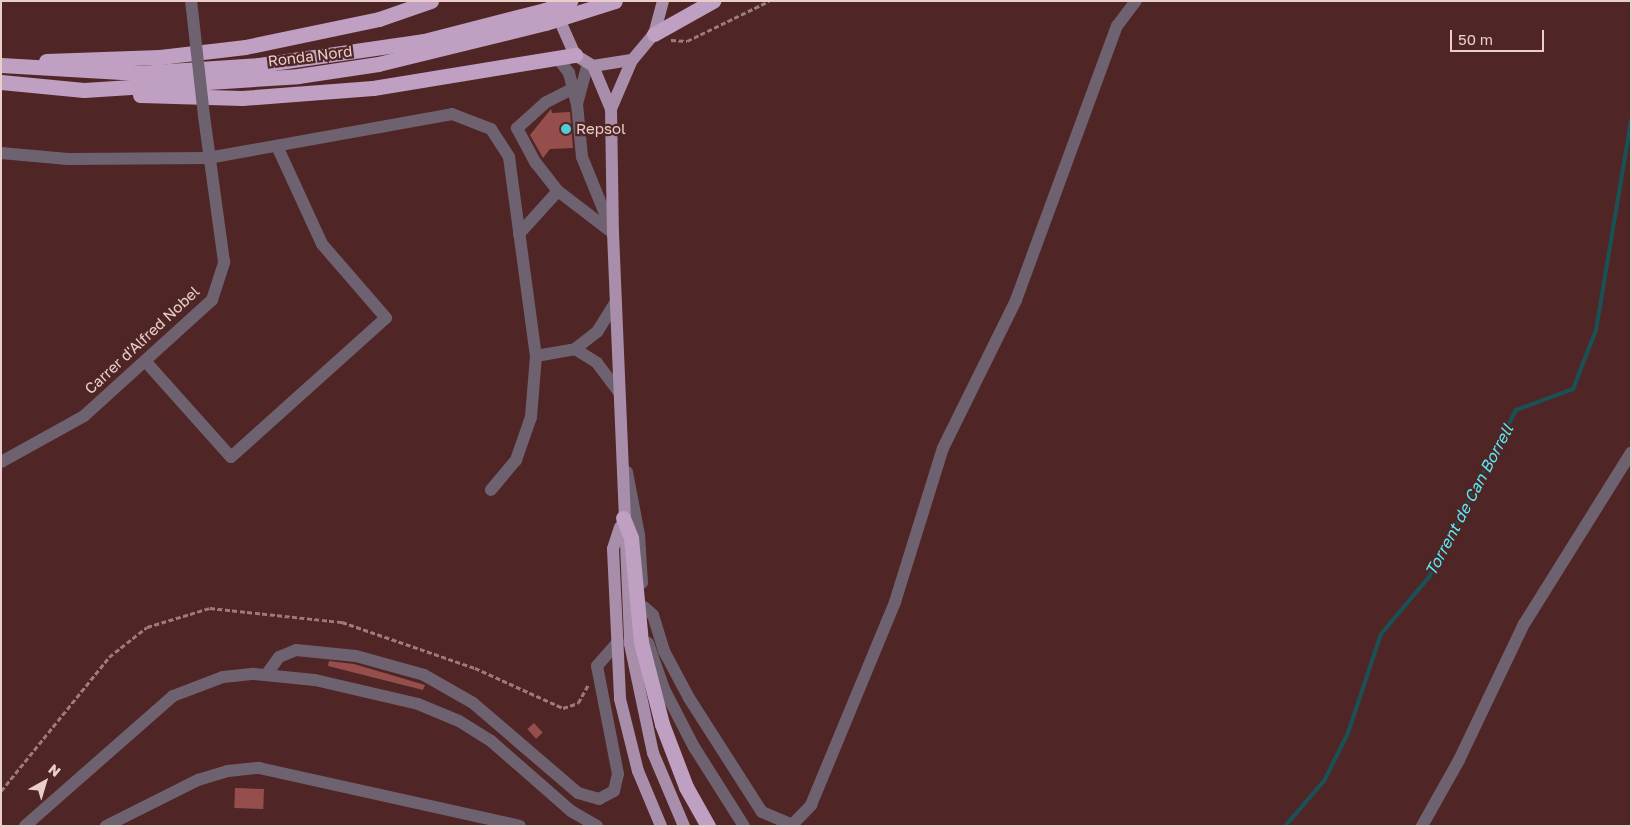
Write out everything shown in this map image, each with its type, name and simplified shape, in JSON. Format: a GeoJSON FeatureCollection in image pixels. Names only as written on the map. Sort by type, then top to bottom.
{"type":"FeatureCollection","features":[{"type":"Feature","properties":{"kind":"highway"},"geometry":{"type":"LineString","coordinates":[[1,64],[160,57],[245,47],[379,19],[431,1]]}},
{"type":"Feature","properties":{"kind":"highway","name":"Ronda Nord"},"geometry":{"type":"LineString","coordinates":[[1,82],[84,90],[307,75],[378,64],[548,11],[570,1]]}},
{"type":"Feature","properties":{"kind":"highway","name":"Ronda Nord"},"geometry":{"type":"LineString","coordinates":[[1,64],[139,73],[259,65],[424,41],[548,11],[615,1]]}},
{"type":"Feature","properties":{"kind":"highway"},"geometry":{"type":"LineString","coordinates":[[651,37],[713,1]]}},
{"type":"Feature","properties":{"kind":"highway"},"geometry":{"type":"LineString","coordinates":[[84,90],[242,98],[373,88],[559,60],[575,55]]}},
{"type":"Feature","properties":{"kind":"highway"},"geometry":{"type":"LineString","coordinates":[[623,518],[631,538],[642,642],[662,724],[686,787],[708,826]]}},
{"type":"Feature","properties":{"kind":"main road"},"geometry":{"type":"LineString","coordinates":[[611,109],[632,60],[651,37],[663,1]]}},
{"type":"Feature","properties":{"kind":"main road"},"geometry":{"type":"LineString","coordinates":[[548,11],[558,23],[575,55],[590,64],[611,109],[618,391],[624,458],[623,518],[630,644],[653,753],[684,826]]}},
{"type":"Feature","properties":{"kind":"main road"},"geometry":{"type":"LineString","coordinates":[[590,64],[632,60]]}},
{"type":"Feature","properties":{"kind":"main road"},"geometry":{"type":"LineString","coordinates":[[623,518],[613,549],[618,642],[628,738],[661,826]]}},
{"type":"Feature","properties":{"kind":"street","name":"Carrer d'Alfred Nobel"},"geometry":{"type":"LineString","coordinates":[[1,462],[84,416],[146,362],[212,300],[224,262],[208,158],[191,1]]}},
{"type":"Feature","properties":{"kind":"street"},"geometry":{"type":"LineString","coordinates":[[644,607],[653,615],[664,651],[689,698],[762,812],[792,825],[811,805],[895,602],[943,448],[1016,300],[1117,26],[1136,1]]}},
{"type":"Feature","properties":{"kind":"street"},"geometry":{"type":"LineString","coordinates":[[559,60],[569,73],[577,104],[582,157],[613,233]]}},
{"type":"Feature","properties":{"kind":"street"},"geometry":{"type":"LineString","coordinates":[[577,104],[590,64]]}},
{"type":"Feature","properties":{"kind":"street"},"geometry":{"type":"LineString","coordinates":[[572,89],[545,103],[517,128],[536,163],[558,191],[613,233]]}},
{"type":"Feature","properties":{"kind":"street"},"geometry":{"type":"LineString","coordinates":[[1,153],[68,159],[208,158],[452,114],[491,129],[509,157],[536,356],[531,417],[516,460],[491,490]]}},
{"type":"Feature","properties":{"kind":"street"},"geometry":{"type":"LineString","coordinates":[[146,362],[231,457],[386,318],[322,244],[277,146]]}},
{"type":"Feature","properties":{"kind":"street"},"geometry":{"type":"LineString","coordinates":[[519,234],[558,191]]}},
{"type":"Feature","properties":{"kind":"street"},"geometry":{"type":"LineString","coordinates":[[536,356],[576,350],[597,332],[616,302]]}},
{"type":"Feature","properties":{"kind":"street"},"geometry":{"type":"LineString","coordinates":[[576,350],[597,363],[618,391]]}},
{"type":"Feature","properties":{"kind":"street"},"geometry":{"type":"LineString","coordinates":[[1422,826],[1459,760],[1524,624],[1631,453]]}},
{"type":"Feature","properties":{"kind":"street"},"geometry":{"type":"LineString","coordinates":[[624,458],[639,535],[644,607],[650,649],[664,689],[744,826]]}},
{"type":"Feature","properties":{"kind":"street"},"geometry":{"type":"LineString","coordinates":[[266,675],[279,658],[296,650],[356,656],[424,674],[473,703],[578,794],[599,799],[614,791],[618,780],[597,666],[618,642]]}},
{"type":"Feature","properties":{"kind":"street"},"geometry":{"type":"LineString","coordinates":[[25,826],[173,696],[222,676],[266,675],[315,680],[418,704],[459,721],[491,742],[571,812],[597,826]]}},
{"type":"Feature","properties":{"kind":"street"},"geometry":{"type":"LineString","coordinates":[[106,826],[198,780],[259,768],[520,826]]}},
{"type":"Feature","properties":{"kind":"path"},"geometry":{"type":"LineString","coordinates":[[651,37],[687,41],[769,1]]}},
{"type":"Feature","properties":{"kind":"building"},"geometry":{"type":"Polygon","coordinates":[[[551,109],[552,113],[570,112],[573,148],[550,149],[543,158],[530,135],[551,109]]]}},
{"type":"Feature","properties":{"kind":"building"},"geometry":{"type":"Polygon","coordinates":[[[329,661],[354,664],[425,685],[423,690],[328,666],[329,661]]]}},
{"type":"Feature","properties":{"kind":"building"},"geometry":{"type":"Polygon","coordinates":[[[534,723],[543,733],[536,739],[527,729],[534,723]]]}},
{"type":"Feature","properties":{"kind":"building"},"geometry":{"type":"Polygon","coordinates":[[[235,788],[264,789],[263,809],[234,808],[235,788]]]}},
{"type":"Feature","properties":{"kind":"waterway","name":"Torrent de Can Borrell"},"geometry":{"type":"LineString","coordinates":[[1285,826],[1324,781],[1348,733],[1381,634],[1429,577],[1516,410],[1573,389],[1596,330],[1631,120]]}},
{"type":"Feature","properties":{"kind":"place","name":"Repsol"},"geometry":{"type":"Point","coordinates":[566,129]}}]}
